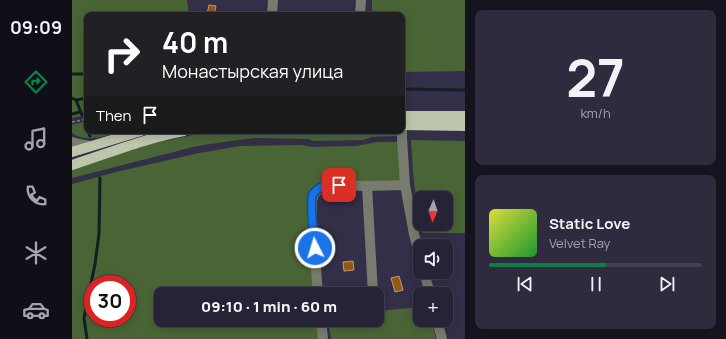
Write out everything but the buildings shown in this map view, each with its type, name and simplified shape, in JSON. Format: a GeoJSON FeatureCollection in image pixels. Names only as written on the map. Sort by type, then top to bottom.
{"type":"FeatureCollection","features":[{"type":"Feature","properties":{"kind":"main road"},"geometry":{"type":"LineString","coordinates":[[405,116],[465,116]]}},
{"type":"Feature","properties":{"kind":"main road"},"geometry":{"type":"LineString","coordinates":[[405,125],[465,126]]}},
{"type":"Feature","properties":{"kind":"main road"},"geometry":{"type":"LineString","coordinates":[[72,152],[131,134]]}},
{"type":"Feature","properties":{"kind":"main road"},"geometry":{"type":"LineString","coordinates":[[72,165],[171,134]]}},
{"type":"Feature","properties":{"kind":"street"},"geometry":{"type":"LineString","coordinates":[[272,12],[273,0]]}},
{"type":"Feature","properties":{"kind":"street"},"geometry":{"type":"LineString","coordinates":[[360,12],[361,0]]}},
{"type":"Feature","properties":{"kind":"street"},"geometry":{"type":"LineString","coordinates":[[402,134],[405,185],[415,239]]}},
{"type":"Feature","properties":{"kind":"street"},"geometry":{"type":"LineString","coordinates":[[72,142],[90,146]]}},
{"type":"Feature","properties":{"kind":"street"},"geometry":{"type":"LineString","coordinates":[[317,287],[312,218],[312,201],[314,194],[325,185],[405,185]]}},
{"type":"Feature","properties":{"kind":"street"},"geometry":{"type":"LineString","coordinates":[[366,186],[373,287]]}},
{"type":"Feature","properties":{"kind":"street"},"geometry":{"type":"LineString","coordinates":[[321,327],[323,339]]}},
{"type":"Feature","properties":{"kind":"street"},"geometry":{"type":"LineString","coordinates":[[438,327],[442,339]]}},
{"type":"Feature","properties":{"kind":"path"},"geometry":{"type":"LineString","coordinates":[[72,122],[84,120]]}},
{"type":"Feature","properties":{"kind":"green space"},"geometry":{"type":"Polygon","coordinates":[[[72,0],[187,0],[189,12],[84,12],[84,116],[72,118],[72,0]]]}},
{"type":"Feature","properties":{"kind":"green space"},"geometry":{"type":"Polygon","coordinates":[[[372,0],[465,0],[465,71],[405,72],[405,12],[372,12],[372,0]]]}},
{"type":"Feature","properties":{"kind":"green space"},"geometry":{"type":"Polygon","coordinates":[[[84,122],[84,134],[111,134],[97,138],[84,138],[72,133],[72,125],[84,122]]]}},
{"type":"Feature","properties":{"kind":"green space"},"geometry":{"type":"Polygon","coordinates":[[[199,134],[396,134],[397,136],[372,137],[363,140],[314,141],[308,139],[256,138],[230,141],[197,146],[72,178],[72,169],[146,145],[199,134]]]}},
{"type":"Feature","properties":{"kind":"green space"},"geometry":{"type":"Polygon","coordinates":[[[411,140],[465,141],[465,233],[423,233],[423,231],[453,231],[453,191],[415,191],[411,140]]]}},
{"type":"Feature","properties":{"kind":"green space"},"geometry":{"type":"Polygon","coordinates":[[[378,142],[399,142],[402,180],[325,183],[319,185],[308,195],[314,287],[154,287],[154,327],[319,327],[320,339],[72,339],[72,184],[116,172],[199,153],[240,146],[302,145],[312,147],[356,146],[378,142]]]}},
{"type":"Feature","properties":{"kind":"green space"},"geometry":{"type":"Polygon","coordinates":[[[413,308],[413,327],[433,327],[436,339],[331,339],[329,327],[384,327],[384,310],[413,308]]]}},
{"type":"Feature","properties":{"kind":"waterway"},"geometry":{"type":"LineString","coordinates":[[72,74],[84,74]]}},
{"type":"Feature","properties":{"kind":"waterway"},"geometry":{"type":"LineString","coordinates":[[405,89],[465,90]]}},
{"type":"Feature","properties":{"kind":"waterway"},"geometry":{"type":"LineString","coordinates":[[72,98],[76,100],[82,115]]}},
{"type":"Feature","properties":{"kind":"waterway"},"geometry":{"type":"LineString","coordinates":[[76,100],[84,99]]}},
{"type":"Feature","properties":{"kind":"waterway"},"geometry":{"type":"LineString","coordinates":[[72,114],[80,112]]}},
{"type":"Feature","properties":{"kind":"waterway"},"geometry":{"type":"LineString","coordinates":[[87,339],[84,318],[95,264],[99,234],[100,178]]}},
{"type":"Feature","properties":{"kind":"route"},"geometry":{"type":"LineString","coordinates":[[315,248],[312,218],[312,201],[314,194],[325,185],[339,185]]}}]}
